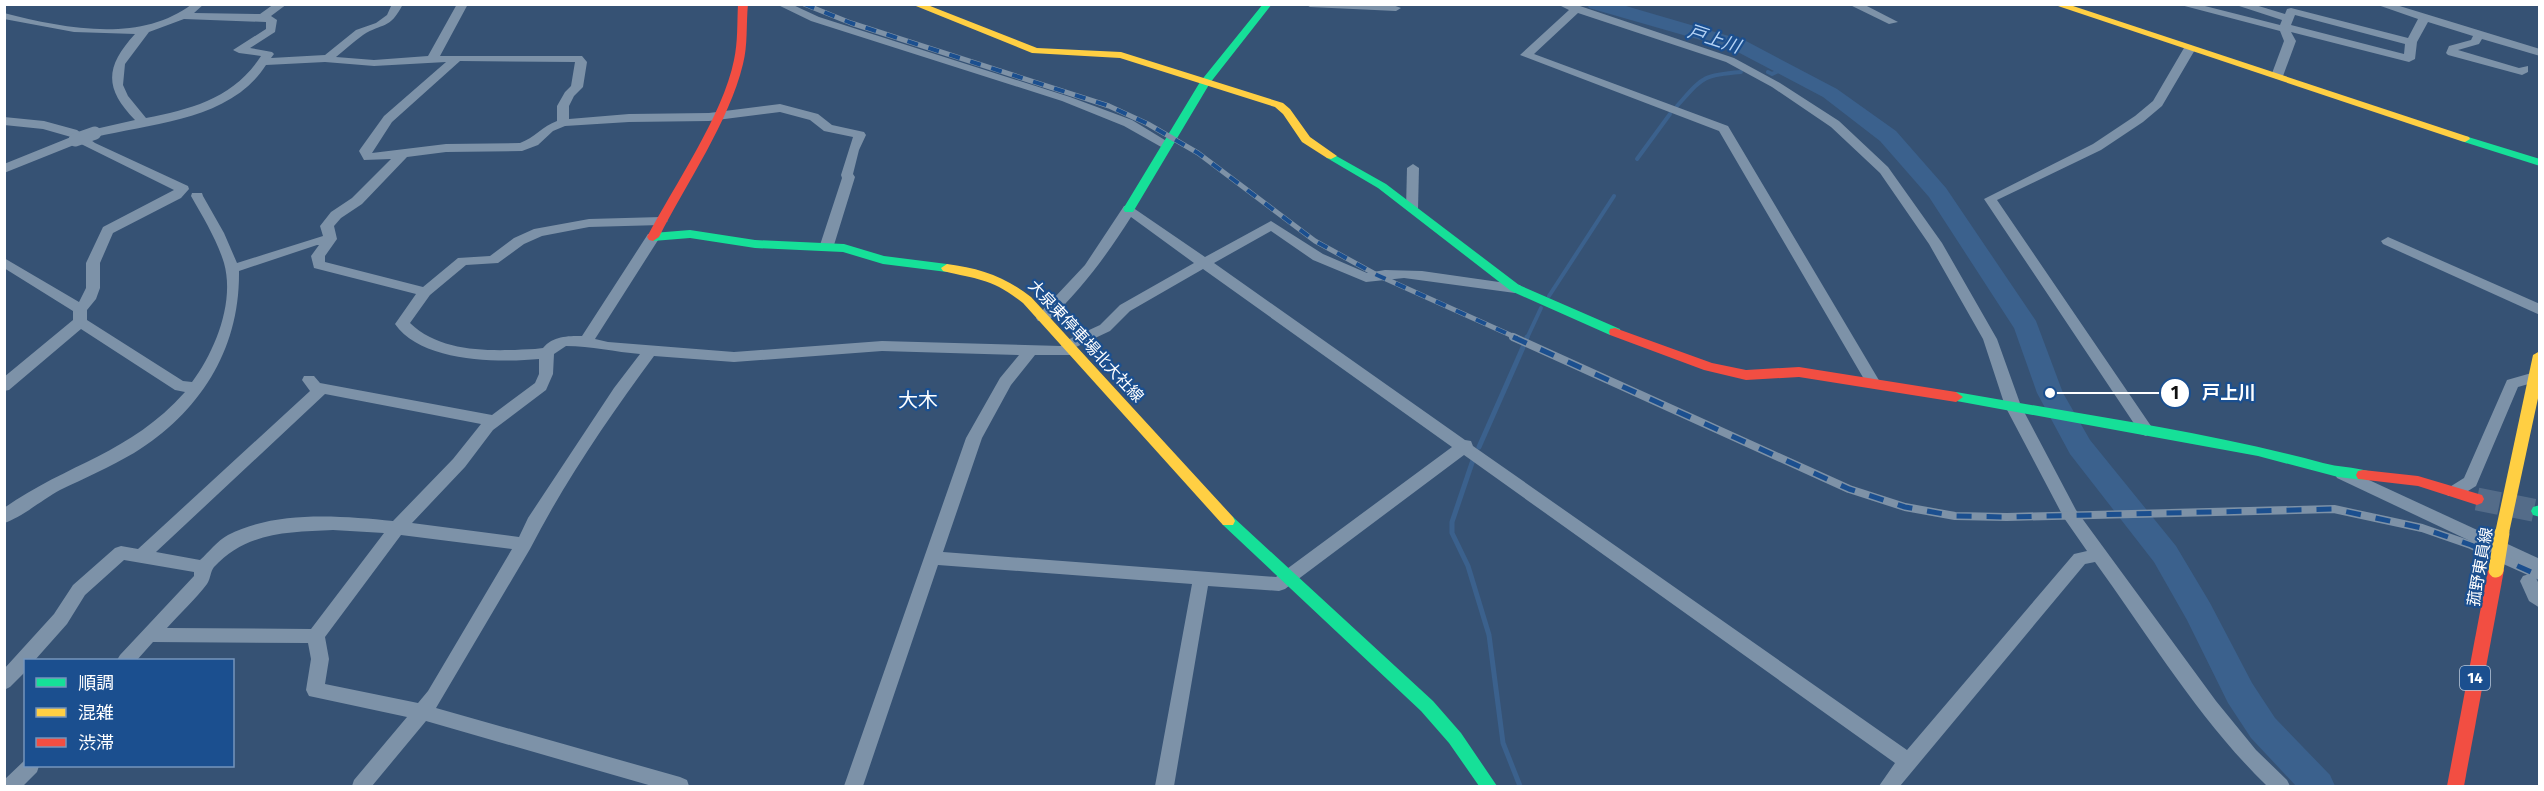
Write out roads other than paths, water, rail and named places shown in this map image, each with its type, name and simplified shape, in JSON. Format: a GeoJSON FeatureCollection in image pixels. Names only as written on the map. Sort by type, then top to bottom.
{"type":"FeatureCollection","features":[{"type":"Feature","properties":{"kind":"street"},"geometry":{"type":"LineString","coordinates":[[4,16],[38,25],[145,30],[183,16],[199,4]]}},
{"type":"Feature","properties":{"kind":"street"},"geometry":{"type":"LineString","coordinates":[[262,17],[282,4]]}},
{"type":"Feature","properties":{"kind":"street"},"geometry":{"type":"LineString","coordinates":[[328,58],[360,32],[380,25],[391,17],[398,4]]}},
{"type":"Feature","properties":{"kind":"street"},"geometry":{"type":"LineString","coordinates":[[432,60],[463,4]]}},
{"type":"Feature","properties":{"kind":"street"},"geometry":{"type":"LineString","coordinates":[[586,341],[653,237],[685,174],[707,140],[738,66],[742,4]]}},
{"type":"Feature","properties":{"kind":"street"},"geometry":{"type":"LineString","coordinates":[[781,4],[815,19],[1066,99],[1128,123],[1167,145]]}},
{"type":"Feature","properties":{"kind":"street"},"geometry":{"type":"LineString","coordinates":[[915,4],[1036,51],[1121,55],[1284,108],[1302,135],[1312,145],[1382,186],[1515,288],[1582,320],[1718,370],[1746,375],[1799,372],[1874,382],[2258,451],[2338,472],[2418,481],[2477,499]]}},
{"type":"Feature","properties":{"kind":"street"},"geometry":{"type":"LineString","coordinates":[[1043,318],[1075,289],[1105,250],[1205,82],[1268,4]]}},
{"type":"Feature","properties":{"kind":"street"},"geometry":{"type":"LineString","coordinates":[[1310,4],[1396,8]]}},
{"type":"Feature","properties":{"kind":"street"},"geometry":{"type":"LineString","coordinates":[[1562,4],[1730,60],[1776,85],[1835,124],[1884,170],[1935,243],[1990,339],[2018,407],[2070,514],[2209,707],[2249,756],[2280,786]]}},
{"type":"Feature","properties":{"kind":"street"},"geometry":{"type":"LineString","coordinates":[[1853,4],[1870,7],[1893,22]]}},
{"type":"Feature","properties":{"kind":"street"},"geometry":{"type":"LineString","coordinates":[[2182,4],[2286,25],[2409,59],[2411,42],[2424,19]]}},
{"type":"Feature","properties":{"kind":"street"},"geometry":{"type":"LineString","coordinates":[[2238,4],[2286,25]]}},
{"type":"Feature","properties":{"kind":"street"},"geometry":{"type":"LineString","coordinates":[[2380,4],[2540,53]]}},
{"type":"Feature","properties":{"kind":"street"},"geometry":{"type":"LineString","coordinates":[[2066,6],[2540,163]]}},
{"type":"Feature","properties":{"kind":"street"},"geometry":{"type":"LineString","coordinates":[[1575,10],[1526,55],[1724,129],[1874,382]]}},
{"type":"Feature","properties":{"kind":"street"},"geometry":{"type":"LineString","coordinates":[[2277,76],[2289,41],[2286,25],[2291,11],[2411,42]]}},
{"type":"Feature","properties":{"kind":"street"},"geometry":{"type":"LineString","coordinates":[[4,170],[95,133],[228,98],[243,89],[261,70],[268,54],[239,50],[271,30],[272,20],[262,17],[183,16]]}},
{"type":"Feature","properties":{"kind":"street"},"geometry":{"type":"LineString","coordinates":[[142,121],[131,111],[117,87],[116,75],[123,54],[145,30]]}},
{"type":"Feature","properties":{"kind":"street"},"geometry":{"type":"LineString","coordinates":[[2479,35],[2475,42],[2452,48],[2452,53],[2522,72],[2524,68]]}},
{"type":"Feature","properties":{"kind":"street"},"geometry":{"type":"LineString","coordinates":[[2143,430],[1990,199],[2097,147],[2139,119],[2158,103],[2190,48]]}},
{"type":"Feature","properties":{"kind":"street"},"geometry":{"type":"LineString","coordinates":[[265,62],[328,58],[374,63],[457,58],[578,58],[581,62],[577,87],[569,94],[563,106],[563,123]]}},
{"type":"Feature","properties":{"kind":"street"},"geometry":{"type":"LineString","coordinates":[[457,58],[388,119],[365,151],[368,157],[446,148],[522,147],[534,142],[549,128],[563,123],[717,115],[780,108],[814,117],[828,128],[860,135],[853,150],[847,175],[849,177],[827,245]]}},
{"type":"Feature","properties":{"kind":"street"},"geometry":{"type":"LineString","coordinates":[[4,121],[44,125],[73,133],[91,146],[183,189],[176,195],[108,230],[104,236],[102,249],[93,263],[96,283],[80,316],[4,386]]}},
{"type":"Feature","properties":{"kind":"street"},"geometry":{"type":"LineString","coordinates":[[403,154],[357,201],[336,215],[327,226],[330,239],[318,256],[319,265],[426,292]]}},
{"type":"Feature","properties":{"kind":"street"},"geometry":{"type":"LineString","coordinates":[[1412,209],[1413,168]]}},
{"type":"Feature","properties":{"kind":"street"},"geometry":{"type":"LineString","coordinates":[[4,517],[43,489],[127,450],[162,427],[197,388],[216,357],[229,324],[232,269],[198,196]]}},
{"type":"Feature","properties":{"kind":"street"},"geometry":{"type":"LineString","coordinates":[[1129,209],[1466,445],[1909,762]]}},
{"type":"Feature","properties":{"kind":"street"},"geometry":{"type":"LineString","coordinates":[[547,353],[529,356],[488,353],[428,344],[402,324],[426,292],[463,261],[493,260],[519,241],[556,227],[661,221]]}},
{"type":"Feature","properties":{"kind":"street"},"geometry":{"type":"LineString","coordinates":[[680,786],[423,712],[315,690],[320,660],[316,636],[397,528],[459,464],[493,421],[542,386],[547,353],[553,346],[564,341],[586,341],[608,347],[734,357],[882,346],[1030,351],[1071,348],[1105,328],[1125,308],[1270,225],[1318,257],[1366,278],[1383,273],[1428,274],[1515,288]]}},
{"type":"Feature","properties":{"kind":"street","name":"大泉東停車場北大社線"},"geometry":{"type":"LineString","coordinates":[[653,237],[690,234],[755,244],[827,245],[884,260],[960,269],[992,276],[1014,288],[1220,513],[1427,706],[1455,738],[1489,786]]}},
{"type":"Feature","properties":{"kind":"street"},"geometry":{"type":"LineString","coordinates":[[232,269],[315,241],[330,239]]}},
{"type":"Feature","properties":{"kind":"street"},"geometry":{"type":"LineString","coordinates":[[2388,241],[2540,310]]}},
{"type":"Feature","properties":{"kind":"street"},"geometry":{"type":"LineString","coordinates":[[4,262],[180,386],[197,388]]}},
{"type":"Feature","properties":{"kind":"street"},"geometry":{"type":"LineString","coordinates":[[361,786],[423,712],[524,544],[534,522],[619,392],[650,351]]}},
{"type":"Feature","properties":{"kind":"street"},"geometry":{"type":"LineString","coordinates":[[853,786],[974,438],[1005,382],[1030,351]]}},
{"type":"Feature","properties":{"kind":"street","name":"菰野東員線"},"geometry":{"type":"LineString","coordinates":[[2455,786],[2502,533],[2537,380],[2540,355]]}},
{"type":"Feature","properties":{"kind":"street"},"geometry":{"type":"LineString","coordinates":[[2454,492],[2470,482],[2512,384],[2537,380]]}},
{"type":"Feature","properties":{"kind":"street"},"geometry":{"type":"LineString","coordinates":[[141,556],[315,384],[493,421]]}},
{"type":"Feature","properties":{"kind":"street"},"geometry":{"type":"LineString","coordinates":[[933,558],[1279,584],[1466,445]]}},
{"type":"Feature","properties":{"kind":"street"},"geometry":{"type":"LineString","coordinates":[[2338,472],[2534,574],[2535,596],[2540,601]]}},
{"type":"Feature","properties":{"kind":"street"},"geometry":{"type":"LineString","coordinates":[[127,659],[202,578],[203,567],[234,540],[286,524],[397,528],[524,544]]}},
{"type":"Feature","properties":{"kind":"street"},"geometry":{"type":"LineString","coordinates":[[25,659],[61,619],[66,607],[84,584],[121,553],[203,567]]}},
{"type":"Feature","properties":{"kind":"street"},"geometry":{"type":"LineString","coordinates":[[1888,786],[2080,559],[2098,555]]}},
{"type":"Feature","properties":{"kind":"street"},"geometry":{"type":"LineString","coordinates":[[1165,786],[1201,579]]}},
{"type":"Feature","properties":{"kind":"street"},"geometry":{"type":"LineString","coordinates":[[150,635],[316,636]]}},
{"type":"Feature","properties":{"kind":"street"},"geometry":{"type":"LineString","coordinates":[[4,682],[24,660]]}},
{"type":"Feature","properties":{"kind":"street"},"geometry":{"type":"LineString","coordinates":[[11,786],[28,767]]}},
{"type":"Feature","properties":{"kind":"waterway","name":"戸上川"},"geometry":{"type":"LineString","coordinates":[[1596,4],[1739,45],[1830,93],[1888,136],[1938,193],[2027,327],[2050,393],[2080,447],[2165,554],[2199,612],[2240,693],[2263,728],[2318,786]]}},
{"type":"Feature","properties":{"kind":"waterway"},"geometry":{"type":"LineString","coordinates":[[1768,72],[1772,74],[1785,68]]}},
{"type":"Feature","properties":{"kind":"waterway"},"geometry":{"type":"LineString","coordinates":[[1677,106],[1704,79],[1718,74],[1741,72]]}},
{"type":"Feature","properties":{"kind":"waterway"},"geometry":{"type":"LineString","coordinates":[[1637,159],[1670,114]]}},
{"type":"Feature","properties":{"kind":"waterway"},"geometry":{"type":"LineString","coordinates":[[1549,296],[1614,196]]}},
{"type":"Feature","properties":{"kind":"waterway"},"geometry":{"type":"LineString","coordinates":[[1527,338],[1541,308]]}},
{"type":"Feature","properties":{"kind":"waterway"},"geometry":{"type":"LineString","coordinates":[[1479,447],[1524,345]]}},
{"type":"Feature","properties":{"kind":"waterway"},"geometry":{"type":"LineString","coordinates":[[1473,460],[1452,522],[1452,533],[1468,566],[1489,635],[1503,743],[1520,786]]}},
{"type":"Feature","properties":{"kind":"tunnel"},"geometry":{"type":"LineString","coordinates":[[2477,499],[2538,511]]}},
{"type":"Feature","properties":{"kind":"railway"},"geometry":{"type":"LineString","coordinates":[[804,4],[851,23],[1109,106],[1148,124],[1198,153],[1315,241],[1377,275],[1517,338]]}},
{"type":"Feature","properties":{"kind":"railway"},"geometry":{"type":"LineString","coordinates":[[1513,337],[1849,489],[1905,507],[1955,516],[2007,517],[2334,509],[2422,528],[2471,545],[2540,576]]}},
{"type":"Feature","properties":{"kind":"place","name":"戸上川"},"geometry":{"type":"Point","coordinates":[2050,393]}},
{"type":"Feature","properties":{"kind":"district","name":"大木"},"geometry":{"type":"Point","coordinates":[918,400]}}]}
